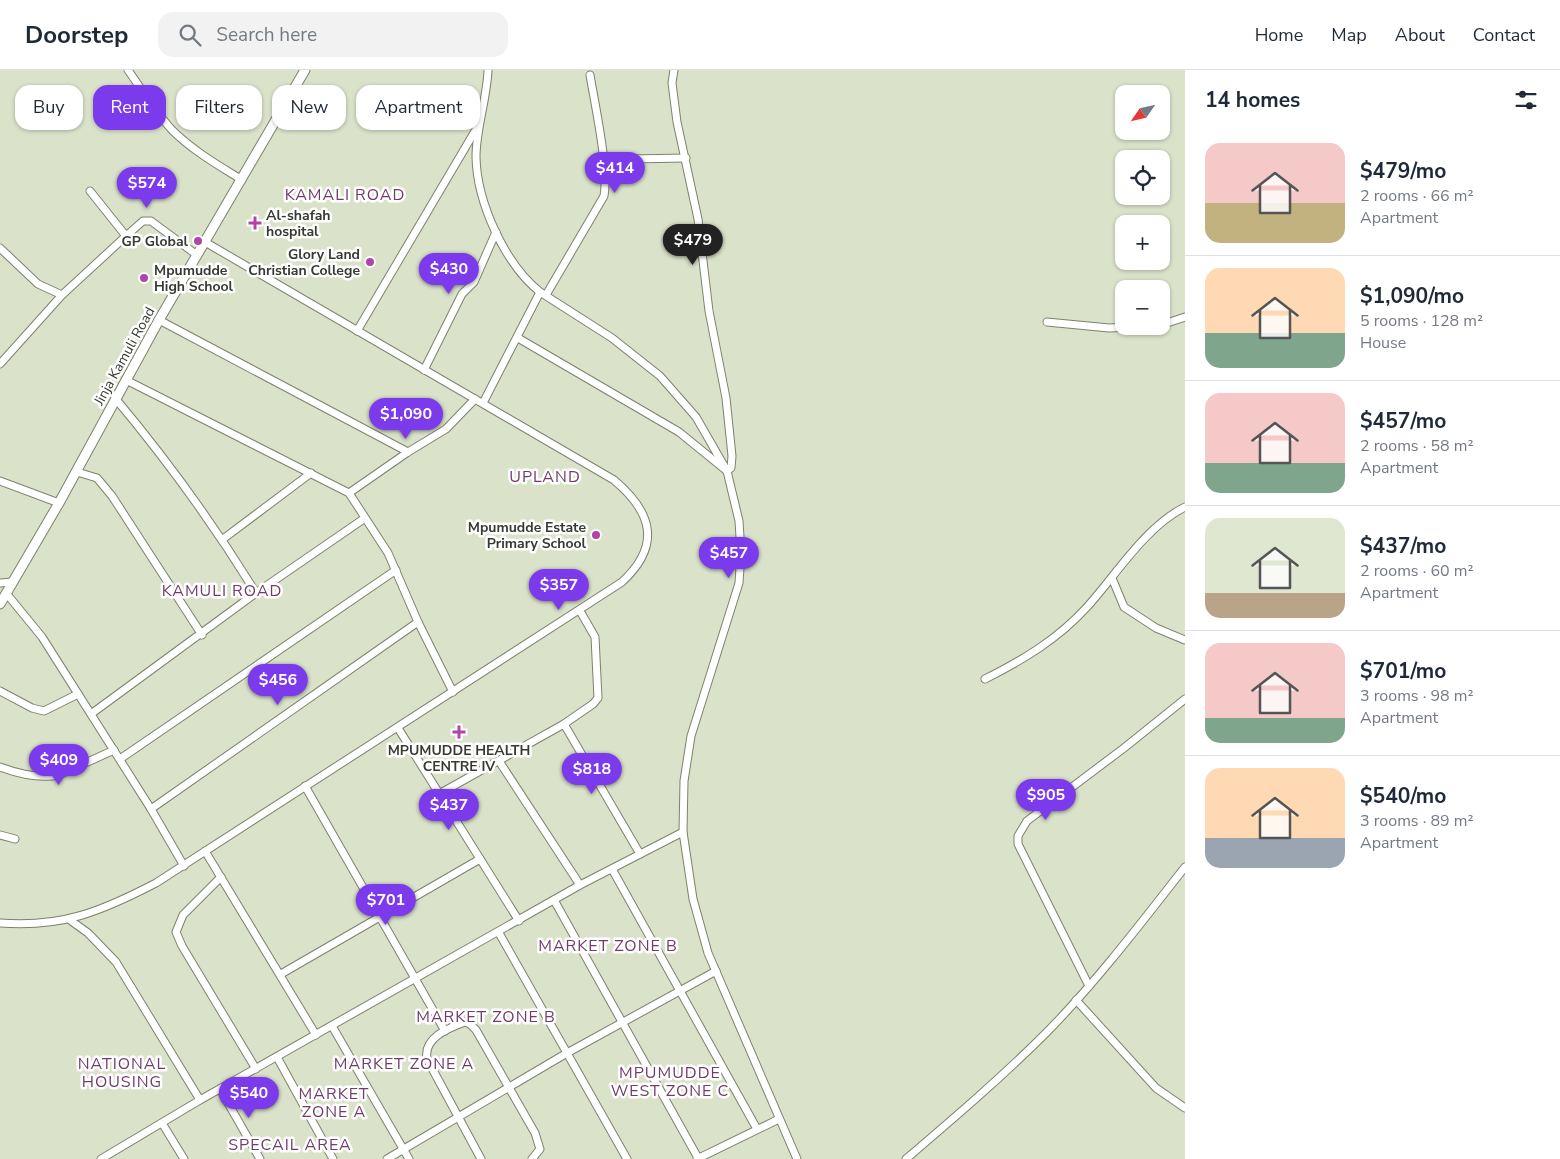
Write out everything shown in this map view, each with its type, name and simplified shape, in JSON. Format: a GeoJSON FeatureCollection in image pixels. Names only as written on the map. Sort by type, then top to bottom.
{"type":"FeatureCollection","features":[{"type":"Feature","properties":{"kind":"main road","name":"Jinja Kamuli Road"},"geometry":{"type":"LineString","coordinates":[[0,604],[77,472],[115,398],[159,320],[305,70]]}},
{"type":"Feature","properties":{"kind":"street"},"geometry":{"type":"LineString","coordinates":[[128,70],[151,104],[172,130],[212,162],[242,180]]}},
{"type":"Feature","properties":{"kind":"street"},"geometry":{"type":"LineString","coordinates":[[480,122],[488,70]]}},
{"type":"Feature","properties":{"kind":"street"},"geometry":{"type":"LineString","coordinates":[[674,70],[674,101],[698,219],[709,311],[726,398],[733,462],[731,468],[727,471]]}},
{"type":"Feature","properties":{"kind":"street"},"geometry":{"type":"LineString","coordinates":[[482,403],[543,294],[604,196],[606,188],[590,74]]}},
{"type":"Feature","properties":{"kind":"street"},"geometry":{"type":"LineString","coordinates":[[358,330],[475,130]]}},
{"type":"Feature","properties":{"kind":"street"},"geometry":{"type":"LineString","coordinates":[[479,130],[476,158],[481,193],[496,232],[522,275],[543,294],[612,338],[660,376],[696,416],[727,471],[739,521],[741,553],[739,583],[690,736],[684,781],[682,832],[699,930],[797,1159]]}},
{"type":"Feature","properties":{"kind":"street"},"geometry":{"type":"LineString","coordinates":[[603,164],[629,159],[686,158]]}},
{"type":"Feature","properties":{"kind":"street"},"geometry":{"type":"LineString","coordinates":[[90,191],[126,236]]}},
{"type":"Feature","properties":{"kind":"street"},"geometry":{"type":"LineString","coordinates":[[0,364],[62,295],[143,221],[152,221],[197,255]]}},
{"type":"Feature","properties":{"kind":"street"},"geometry":{"type":"LineString","coordinates":[[424,370],[462,294],[474,282],[496,232]]}},
{"type":"Feature","properties":{"kind":"street"},"geometry":{"type":"LineString","coordinates":[[0,923],[70,920],[121,901],[184,866],[305,786],[580,611],[622,582],[638,568],[646,550],[647,532],[643,512],[632,495],[614,480],[205,242]]}},
{"type":"Feature","properties":{"kind":"street"},"geometry":{"type":"LineString","coordinates":[[0,248],[38,284],[62,295]]}},
{"type":"Feature","properties":{"kind":"street"},"geometry":{"type":"LineString","coordinates":[[1170,322],[1185,317]]}},
{"type":"Feature","properties":{"kind":"street"},"geometry":{"type":"LineString","coordinates":[[159,320],[408,452]]}},
{"type":"Feature","properties":{"kind":"street"},"geometry":{"type":"LineString","coordinates":[[1047,322],[1115,328]]}},
{"type":"Feature","properties":{"kind":"street"},"geometry":{"type":"LineString","coordinates":[[518,338],[679,432],[727,471]]}},
{"type":"Feature","properties":{"kind":"street"},"geometry":{"type":"LineString","coordinates":[[126,380],[348,493],[388,553],[418,622],[453,692]]}},
{"type":"Feature","properties":{"kind":"street"},"geometry":{"type":"LineString","coordinates":[[115,398],[157,450],[223,539],[256,593]]}},
{"type":"Feature","properties":{"kind":"street"},"geometry":{"type":"LineString","coordinates":[[348,493],[455,422],[475,399]]}},
{"type":"Feature","properties":{"kind":"street"},"geometry":{"type":"LineString","coordinates":[[77,472],[97,478],[112,496],[202,635]]}},
{"type":"Feature","properties":{"kind":"street"},"geometry":{"type":"LineString","coordinates":[[223,539],[311,473]]}},
{"type":"Feature","properties":{"kind":"street"},"geometry":{"type":"LineString","coordinates":[[0,481],[59,504]]}},
{"type":"Feature","properties":{"kind":"street"},"geometry":{"type":"LineString","coordinates":[[985,679],[1028,657],[1052,639],[1085,609],[1157,526],[1185,507]]}},
{"type":"Feature","properties":{"kind":"street"},"geometry":{"type":"LineString","coordinates":[[91,714],[202,635],[256,593],[366,518]]}},
{"type":"Feature","properties":{"kind":"street"},"geometry":{"type":"LineString","coordinates":[[120,759],[396,570]]}},
{"type":"Feature","properties":{"kind":"street"},"geometry":{"type":"LineString","coordinates":[[1112,578],[1124,607],[1156,628],[1185,640]]}},
{"type":"Feature","properties":{"kind":"street"},"geometry":{"type":"LineString","coordinates":[[0,583],[12,582]]}},
{"type":"Feature","properties":{"kind":"street"},"geometry":{"type":"LineString","coordinates":[[6,593],[42,637],[120,759],[184,866]]}},
{"type":"Feature","properties":{"kind":"street"},"geometry":{"type":"LineString","coordinates":[[439,794],[564,724],[593,704],[598,698],[595,637],[580,611]]}},
{"type":"Feature","properties":{"kind":"street"},"geometry":{"type":"LineString","coordinates":[[151,809],[418,622]]}},
{"type":"Feature","properties":{"kind":"street"},"geometry":{"type":"LineString","coordinates":[[0,691],[32,708],[44,711],[78,694]]}},
{"type":"Feature","properties":{"kind":"street"},"geometry":{"type":"LineString","coordinates":[[1090,986],[1018,844],[1018,836],[1027,821],[1124,748],[1185,698]]}},
{"type":"Feature","properties":{"kind":"street"},"geometry":{"type":"LineString","coordinates":[[564,724],[640,854]]}},
{"type":"Feature","properties":{"kind":"street"},"geometry":{"type":"LineString","coordinates":[[398,728],[519,921]]}},
{"type":"Feature","properties":{"kind":"street"},"geometry":{"type":"LineString","coordinates":[[0,767],[22,774],[50,777],[114,750]]}},
{"type":"Feature","properties":{"kind":"street"},"geometry":{"type":"LineString","coordinates":[[499,761],[580,885]]}},
{"type":"Feature","properties":{"kind":"street"},"geometry":{"type":"LineString","coordinates":[[305,786],[445,1031]]}},
{"type":"Feature","properties":{"kind":"street"},"geometry":{"type":"LineString","coordinates":[[101,1159],[200,1100],[499,933],[580,885],[682,832]]}},
{"type":"Feature","properties":{"kind":"street"},"geometry":{"type":"LineString","coordinates":[[0,835],[15,839]]}},
{"type":"Feature","properties":{"kind":"street"},"geometry":{"type":"LineString","coordinates":[[205,851],[281,974],[316,1035]]}},
{"type":"Feature","properties":{"kind":"street"},"geometry":{"type":"LineString","coordinates":[[281,974],[480,859]]}},
{"type":"Feature","properties":{"kind":"street"},"geometry":{"type":"LineString","coordinates":[[906,1159],[1005,1073],[1090,986],[1185,866]]}},
{"type":"Feature","properties":{"kind":"street"},"geometry":{"type":"LineString","coordinates":[[612,869],[757,1129]]}},
{"type":"Feature","properties":{"kind":"street"},"geometry":{"type":"LineString","coordinates":[[221,877],[183,915],[176,932],[182,946],[256,1068]]}},
{"type":"Feature","properties":{"kind":"street"},"geometry":{"type":"LineString","coordinates":[[554,900],[697,1159],[779,1119]]}},
{"type":"Feature","properties":{"kind":"street"},"geometry":{"type":"LineString","coordinates":[[70,920],[88,933],[116,962],[200,1100]]}},
{"type":"Feature","properties":{"kind":"street"},"geometry":{"type":"LineString","coordinates":[[499,933],[627,1159]]}},
{"type":"Feature","properties":{"kind":"street"},"geometry":{"type":"LineString","coordinates":[[387,1159],[567,1053],[716,972]]}},
{"type":"Feature","properties":{"kind":"street"},"geometry":{"type":"LineString","coordinates":[[1076,1000],[1156,1088],[1185,1108]]}},
{"type":"Feature","properties":{"kind":"street"},"geometry":{"type":"LineString","coordinates":[[481,1159],[457,1117],[426,1053],[430,1042],[445,1031],[465,1022],[470,1024],[539,1142],[540,1150],[532,1159]]}},
{"type":"Feature","properties":{"kind":"street"},"geometry":{"type":"LineString","coordinates":[[332,1026],[409,1159]]}},
{"type":"Feature","properties":{"kind":"street"},"geometry":{"type":"LineString","coordinates":[[277,1057],[333,1159]]}},
{"type":"Feature","properties":{"kind":"street"},"geometry":{"type":"LineString","coordinates":[[220,1089],[260,1159]]}},
{"type":"Feature","properties":{"kind":"street"},"geometry":{"type":"LineString","coordinates":[[162,1123],[184,1159]]}},
{"type":"Feature","properties":{"kind":"place","name":"Al-shafah hospital"},"geometry":{"type":"Point","coordinates":[255,223]}},
{"type":"Feature","properties":{"kind":"place","name":"GP Global"},"geometry":{"type":"Point","coordinates":[198,241]}},
{"type":"Feature","properties":{"kind":"place","name":"Glory Land Christian College"},"geometry":{"type":"Point","coordinates":[370,262]}},
{"type":"Feature","properties":{"kind":"place","name":"Mpumudde High School"},"geometry":{"type":"Point","coordinates":[144,278]}},
{"type":"Feature","properties":{"kind":"place","name":"Mpumudde Estate Primary School"},"geometry":{"type":"Point","coordinates":[596,535]}},
{"type":"Feature","properties":{"kind":"place","name":"MPUMUDDE HEALTH CENTRE IV"},"geometry":{"type":"Point","coordinates":[459,732]}},
{"type":"Feature","properties":{"kind":"district","name":"KAMALI ROAD"},"geometry":{"type":"Point","coordinates":[345,194]}},
{"type":"Feature","properties":{"kind":"district","name":"UPLAND"},"geometry":{"type":"Point","coordinates":[545,476]}},
{"type":"Feature","properties":{"kind":"district","name":"KAMULI ROAD"},"geometry":{"type":"Point","coordinates":[222,590]}},
{"type":"Feature","properties":{"kind":"district","name":"MARKET ZONE B"},"geometry":{"type":"Point","coordinates":[608,945]}},
{"type":"Feature","properties":{"kind":"district","name":"MARKET ZONE B"},"geometry":{"type":"Point","coordinates":[486,1016]}},
{"type":"Feature","properties":{"kind":"district","name":"MARKET ZONE A"},"geometry":{"type":"Point","coordinates":[404,1063]}},
{"type":"Feature","properties":{"kind":"district","name":"NATIONAL HOUSING"},"geometry":{"type":"Point","coordinates":[122,1072]}},
{"type":"Feature","properties":{"kind":"district","name":"MPUMUDDE WEST ZONE C"},"geometry":{"type":"Point","coordinates":[670,1081]}},
{"type":"Feature","properties":{"kind":"district","name":"MARKET ZONE A"},"geometry":{"type":"Point","coordinates":[334,1102]}},
{"type":"Feature","properties":{"kind":"district","name":"SPECAIL AREA"},"geometry":{"type":"Point","coordinates":[290,1144]}}]}
